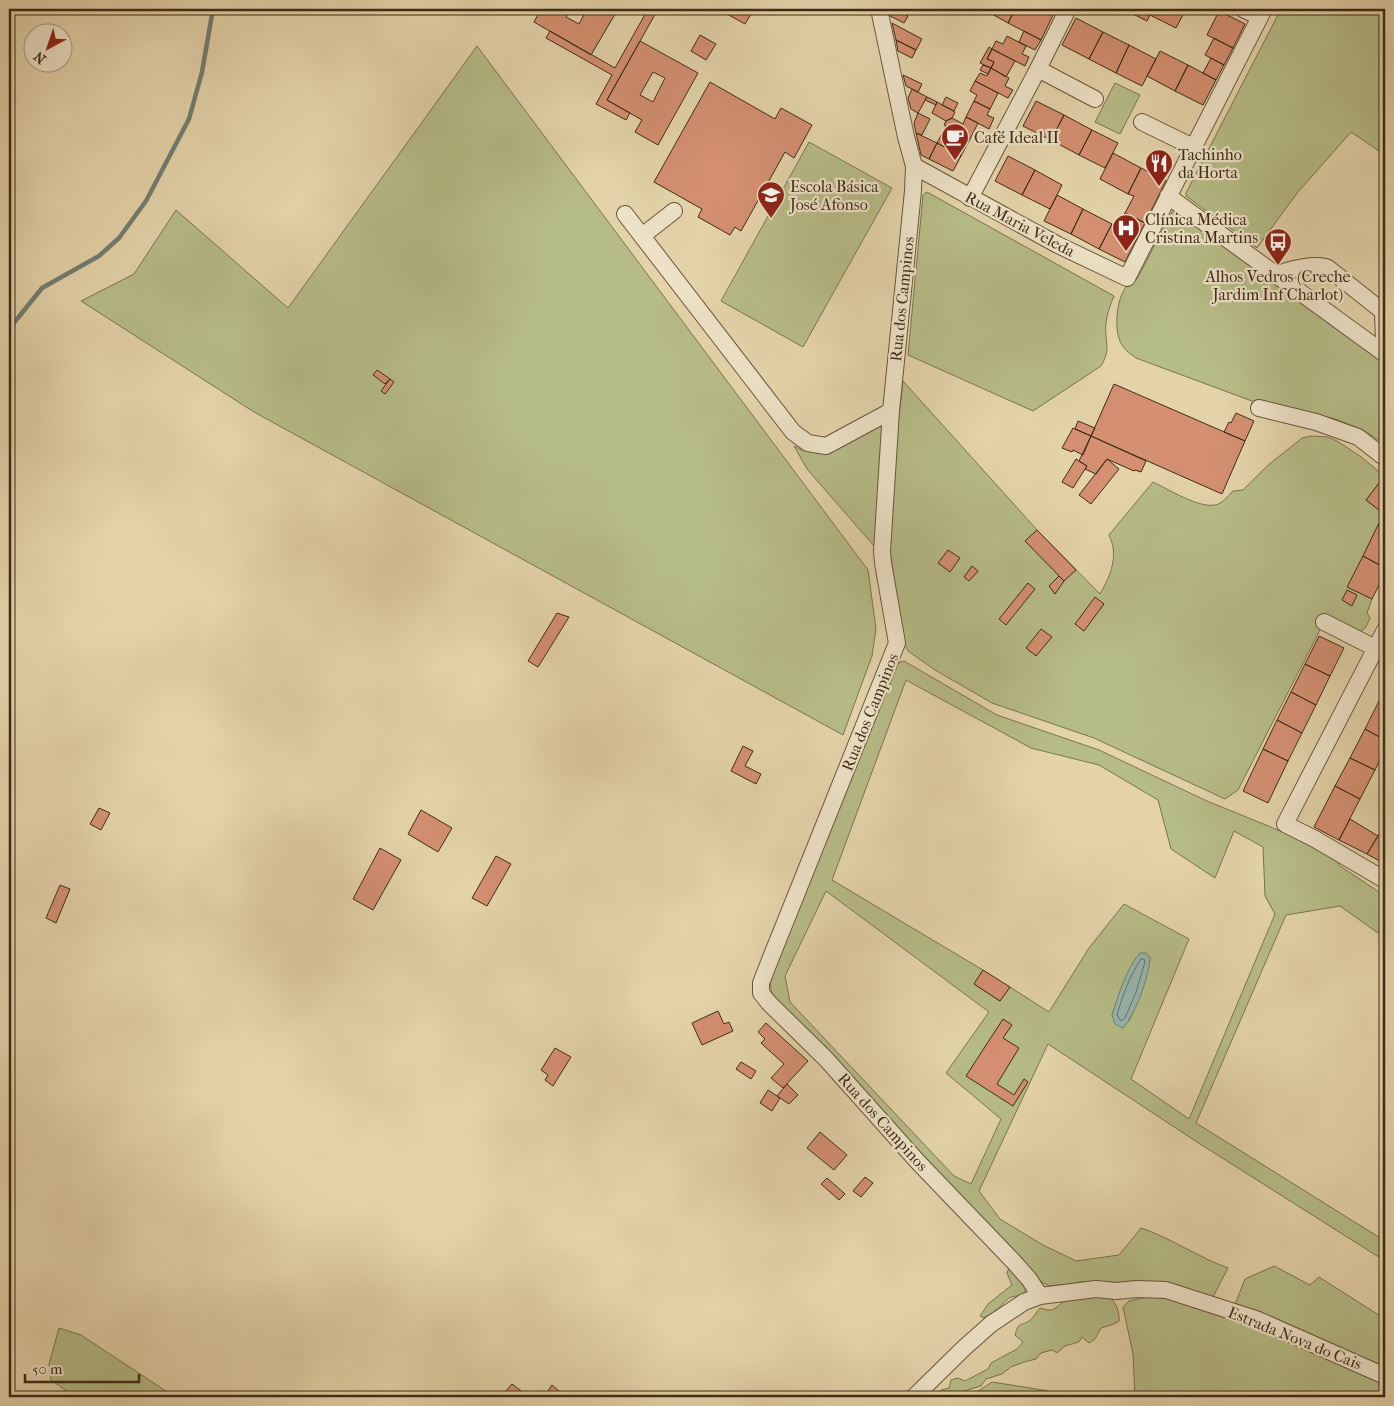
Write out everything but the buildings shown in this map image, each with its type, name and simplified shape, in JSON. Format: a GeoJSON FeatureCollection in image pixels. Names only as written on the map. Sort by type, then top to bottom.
{"type":"FeatureCollection","features":[{"type":"Feature","properties":{"kind":"street","name":"Rua dos Campinos"},"geometry":{"type":"LineString","coordinates":[[880,9],[906,137],[914,166],[892,411],[883,557],[897,643],[761,983],[761,993],[826,1059],[918,1162],[1013,1261],[1029,1279],[1040,1296]]}},
{"type":"Feature","properties":{"kind":"street"},"geometry":{"type":"LineString","coordinates":[[970,198],[1068,9]]}},
{"type":"Feature","properties":{"kind":"street"},"geometry":{"type":"LineString","coordinates":[[1243,9],[1262,13],[1168,196],[1384,353]]}},
{"type":"Feature","properties":{"kind":"street"},"geometry":{"type":"LineString","coordinates":[[1038,69],[1095,99]]}},
{"type":"Feature","properties":{"kind":"street"},"geometry":{"type":"LineString","coordinates":[[1142,122],[1193,147]]}},
{"type":"Feature","properties":{"kind":"street","name":"Rua Maria Veleda"},"geometry":{"type":"LineString","coordinates":[[914,166],[1058,245],[1127,278],[1168,196]]}},
{"type":"Feature","properties":{"kind":"street"},"geometry":{"type":"LineString","coordinates":[[642,236],[674,211]]}},
{"type":"Feature","properties":{"kind":"street"},"geometry":{"type":"LineString","coordinates":[[625,214],[793,432],[808,443],[826,446],[892,411]]}},
{"type":"Feature","properties":{"kind":"street"},"geometry":{"type":"LineString","coordinates":[[1277,275],[1288,271],[1324,266],[1382,305],[1384,353]]}},
{"type":"Feature","properties":{"kind":"street"},"geometry":{"type":"LineString","coordinates":[[1259,408],[1316,422],[1358,437],[1385,458]]}},
{"type":"Feature","properties":{"kind":"street"},"geometry":{"type":"LineString","coordinates":[[1324,622],[1381,651]]}},
{"type":"Feature","properties":{"kind":"street"},"geometry":{"type":"LineString","coordinates":[[1385,630],[1381,651],[1286,824],[1385,880]]}},
{"type":"Feature","properties":{"kind":"street","name":"Estrada Nova do Cais"},"geometry":{"type":"LineString","coordinates":[[914,1397],[991,1324],[1024,1302],[1040,1296],[1096,1289],[1116,1291],[1137,1289],[1166,1290],[1256,1319],[1385,1376]]}},
{"type":"Feature","properties":{"kind":"green space"},"geometry":{"type":"Polygon","coordinates":[[[1281,9],[1385,9],[1385,155],[1351,132],[1298,192],[1257,248],[1186,196],[1186,193],[1281,9]]]}},
{"type":"Feature","properties":{"kind":"green space"},"geometry":{"type":"Polygon","coordinates":[[[477,46],[868,570],[876,629],[872,656],[843,735],[254,412],[81,301],[134,274],[176,210],[288,308],[477,46]]]}},
{"type":"Feature","properties":{"kind":"green space"},"geometry":{"type":"Polygon","coordinates":[[[1115,83],[1140,95],[1120,134],[1095,122],[1115,83]]]}},
{"type":"Feature","properties":{"kind":"green space"},"geometry":{"type":"Polygon","coordinates":[[[809,142],[892,188],[803,347],[721,301],[809,142]]]}},
{"type":"Feature","properties":{"kind":"green space"},"geometry":{"type":"Polygon","coordinates":[[[927,192],[1114,296],[1106,320],[1107,349],[1101,366],[1033,411],[908,355],[923,195],[927,192]]]}},
{"type":"Feature","properties":{"kind":"green space"},"geometry":{"type":"Polygon","coordinates":[[[1172,212],[1177,212],[1385,364],[1385,444],[1363,430],[1335,419],[1260,404],[1136,358],[1125,349],[1120,341],[1117,325],[1118,306],[1121,297],[1130,282],[1137,279],[1172,212]]]}},
{"type":"Feature","properties":{"kind":"green space"},"geometry":{"type":"Polygon","coordinates":[[[903,381],[1037,530],[1100,594],[1112,565],[1113,550],[1109,535],[1153,482],[1200,504],[1215,505],[1225,500],[1233,491],[1243,490],[1267,466],[1302,438],[1311,436],[1328,437],[1337,441],[1377,470],[1383,478],[1366,500],[1384,514],[1348,587],[1372,599],[1367,613],[1370,618],[1366,627],[1358,634],[1320,623],[1320,630],[1238,790],[1225,799],[1094,738],[992,703],[935,670],[908,651],[904,643],[890,551],[898,424],[903,381]]]}},
{"type":"Feature","properties":{"kind":"green space"},"geometry":{"type":"Polygon","coordinates":[[[885,423],[874,546],[807,469],[794,446],[804,451],[818,452],[885,423]]]}},
{"type":"Feature","properties":{"kind":"green space"},"geometry":{"type":"Polygon","coordinates":[[[904,661],[997,715],[1099,750],[1207,801],[1283,832],[1335,859],[1340,866],[1385,896],[1385,938],[1340,906],[1286,915],[1196,1123],[1385,1241],[1385,1261],[1197,1142],[1048,1044],[979,1191],[1000,1219],[1043,1245],[1076,1261],[1119,1255],[1141,1228],[1228,1268],[1213,1297],[1123,1286],[1114,1282],[1080,1282],[1049,1286],[1035,1278],[773,997],[770,977],[893,669],[898,663],[904,661]],[[906,680],[832,880],[983,970],[974,984],[1000,1001],[1010,987],[1049,1012],[1089,948],[1124,904],[1189,939],[1131,1079],[1189,1119],[1275,914],[1265,896],[1263,847],[1234,831],[1215,878],[1171,849],[1158,800],[1099,765],[1031,748],[906,680]],[[826,891],[785,976],[790,1002],[954,1176],[971,1184],[1001,1119],[946,1073],[989,1012],[826,891]],[[1136,958],[1120,992],[1112,1015],[1129,1021],[1140,994],[1136,958]]]}},
{"type":"Feature","properties":{"kind":"green space"},"geometry":{"type":"Polygon","coordinates":[[[1274,1266],[1310,1285],[1319,1277],[1385,1319],[1385,1370],[1234,1304],[1245,1279],[1274,1266]]]}},
{"type":"Feature","properties":{"kind":"green space"},"geometry":{"type":"Polygon","coordinates":[[[1009,1268],[1026,1283],[1025,1292],[1020,1296],[1009,1298],[994,1312],[984,1318],[980,1316],[988,1304],[1012,1285],[1007,1273],[1009,1268]]]}},
{"type":"Feature","properties":{"kind":"green space"},"geometry":{"type":"Polygon","coordinates":[[[1075,1297],[1110,1297],[1117,1308],[1119,1321],[1101,1328],[1095,1339],[1089,1343],[1082,1337],[1079,1342],[1065,1346],[1057,1353],[1052,1350],[1041,1353],[1036,1359],[1011,1367],[1002,1374],[986,1379],[981,1386],[961,1392],[955,1397],[936,1396],[941,1390],[949,1388],[951,1380],[958,1378],[965,1381],[988,1369],[991,1363],[1017,1349],[1023,1342],[1015,1335],[1017,1328],[1030,1320],[1040,1308],[1053,1310],[1066,1300],[1075,1297]]]}},
{"type":"Feature","properties":{"kind":"green space"},"geometry":{"type":"Polygon","coordinates":[[[1147,1297],[1163,1297],[1234,1318],[1385,1383],[1385,1397],[1135,1397],[1133,1354],[1123,1307],[1129,1301],[1147,1297]]]}},
{"type":"Feature","properties":{"kind":"green space"},"geometry":{"type":"Polygon","coordinates":[[[59,1328],[81,1335],[175,1397],[75,1397],[51,1380],[49,1364],[59,1328]]]}},
{"type":"Feature","properties":{"kind":"green space"},"geometry":{"type":"Polygon","coordinates":[[[992,1382],[1049,1391],[1061,1397],[969,1397],[992,1382]]]}},
{"type":"Feature","properties":{"kind":"water"},"geometry":{"type":"Polygon","coordinates":[[[1140,953],[1146,953],[1150,957],[1147,974],[1133,1013],[1123,1028],[1115,1024],[1112,1015],[1127,974],[1140,953]]]}},
{"type":"Feature","properties":{"kind":"waterway"},"geometry":{"type":"LineString","coordinates":[[9,329],[42,288],[99,256],[119,238],[146,201],[189,119],[202,72],[213,9]]}},
{"type":"Feature","properties":{"kind":"place","name":"Café Ideal II"},"geometry":{"type":"Point","coordinates":[955,161]}},
{"type":"Feature","properties":{"kind":"place","name":"Tachinho da Horta"},"geometry":{"type":"Point","coordinates":[1159,187]}},
{"type":"Feature","properties":{"kind":"place","name":"Escola Básica José Afonso"},"geometry":{"type":"Point","coordinates":[771,219]}},
{"type":"Feature","properties":{"kind":"place","name":"Clínica Médica Cristina Martins"},"geometry":{"type":"Point","coordinates":[1126,252]}},
{"type":"Feature","properties":{"kind":"place","name":"Alhos Vedros (Creche Jardim Inf Charlot)"},"geometry":{"type":"Point","coordinates":[1278,266]}}]}
